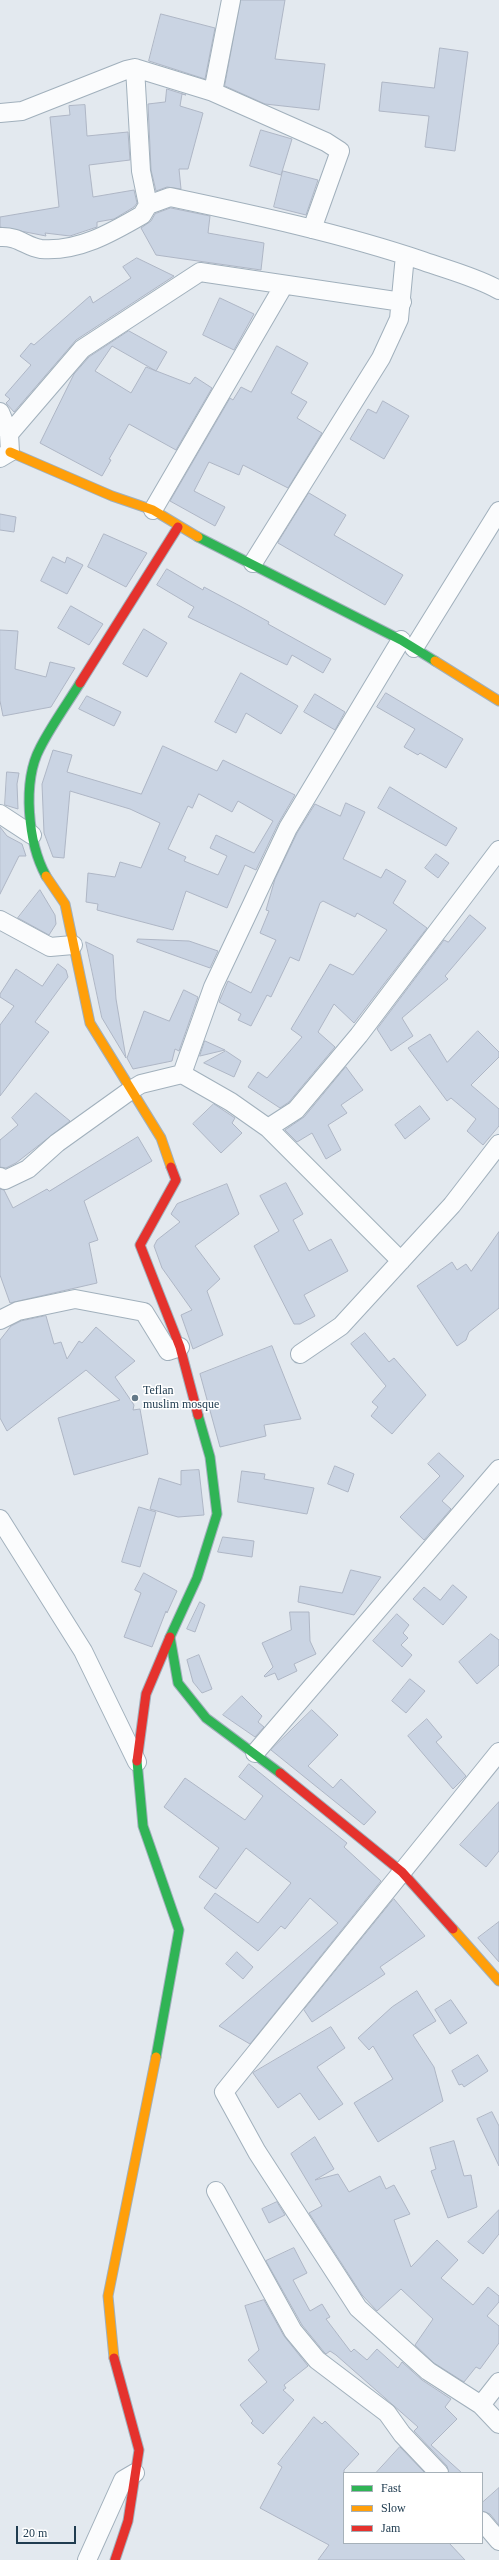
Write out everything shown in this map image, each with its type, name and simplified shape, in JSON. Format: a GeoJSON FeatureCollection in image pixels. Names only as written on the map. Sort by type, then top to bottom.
{"type":"FeatureCollection","features":[{"type":"Feature","properties":{"kind":"street"},"geometry":{"type":"LineString","coordinates":[[213,92],[231,0]]}},
{"type":"Feature","properties":{"kind":"street"},"geometry":{"type":"LineString","coordinates":[[135,68],[141,171],[148,205]]}},
{"type":"Feature","properties":{"kind":"street"},"geometry":{"type":"LineString","coordinates":[[0,113],[22,111],[126,70],[135,68],[213,92],[326,142],[340,151],[312,229]]}},
{"type":"Feature","properties":{"kind":"street"},"geometry":{"type":"LineString","coordinates":[[0,237],[12,237],[40,249],[79,247],[142,215],[148,205],[170,196],[312,229],[405,255],[486,283],[499,290]]}},
{"type":"Feature","properties":{"kind":"street"},"geometry":{"type":"LineString","coordinates":[[253,563],[381,358],[399,319],[402,302],[405,255]]}},
{"type":"Feature","properties":{"kind":"street"},"geometry":{"type":"LineString","coordinates":[[402,302],[200,272],[82,349],[9,434],[5,455],[153,510],[178,527],[253,563],[408,644],[499,700]]}},
{"type":"Feature","properties":{"kind":"street"},"geometry":{"type":"LineString","coordinates":[[153,510],[284,285]]}},
{"type":"Feature","properties":{"kind":"street"},"geometry":{"type":"LineString","coordinates":[[0,412],[9,434]]}},
{"type":"Feature","properties":{"kind":"street"},"geometry":{"type":"LineString","coordinates":[[182,1074],[213,987],[288,828],[408,644],[499,511]]}},
{"type":"Feature","properties":{"kind":"street"},"geometry":{"type":"LineString","coordinates":[[115,2560],[128,2521],[139,2450],[114,2359],[108,2296],[167,2002],[179,1930],[143,1826],[137,1762],[146,1694],[197,1578],[217,1514],[210,1457],[180,1347],[140,1245],[176,1180],[160,1138],[90,1023],[65,904],[46,874],[32,835],[29,783],[39,749],[178,527]]}},
{"type":"Feature","properties":{"kind":"street"},"geometry":{"type":"LineString","coordinates":[[0,814],[32,835]]}},
{"type":"Feature","properties":{"kind":"street"},"geometry":{"type":"LineString","coordinates":[[268,1128],[296,1110],[359,1035],[499,850]]}},
{"type":"Feature","properties":{"kind":"street"},"geometry":{"type":"LineString","coordinates":[[0,920],[50,947],[73,946]]}},
{"type":"Feature","properties":{"kind":"street"},"geometry":{"type":"LineString","coordinates":[[2,1180],[28,1169],[57,1143],[141,1084],[182,1074],[231,1102],[268,1128],[401,1261]]}},
{"type":"Feature","properties":{"kind":"street"},"geometry":{"type":"LineString","coordinates":[[300,1354],[341,1326],[452,1206],[499,1144]]}},
{"type":"Feature","properties":{"kind":"street"},"geometry":{"type":"LineString","coordinates":[[0,1320],[18,1311],[75,1299],[144,1312],[168,1351],[180,1347]]}},
{"type":"Feature","properties":{"kind":"street"},"geometry":{"type":"LineString","coordinates":[[255,1753],[499,1469]]}},
{"type":"Feature","properties":{"kind":"street"},"geometry":{"type":"LineString","coordinates":[[0,1510],[11,1534]]}},
{"type":"Feature","properties":{"kind":"street"},"geometry":{"type":"LineString","coordinates":[[0,1519],[11,1534],[83,1651],[137,1762]]}},
{"type":"Feature","properties":{"kind":"street"},"geometry":{"type":"LineString","coordinates":[[170,1637],[178,1683],[206,1718],[255,1753],[402,1872],[499,1981]]}},
{"type":"Feature","properties":{"kind":"street"},"geometry":{"type":"LineString","coordinates":[[499,1752],[224,2092],[258,2152],[358,2308],[428,2371],[480,2405],[499,2424]]}},
{"type":"Feature","properties":{"kind":"street"},"geometry":{"type":"LineString","coordinates":[[216,2191],[293,2332],[317,2360],[387,2413],[402,2434],[438,2472]]}},
{"type":"Feature","properties":{"kind":"street"},"geometry":{"type":"LineString","coordinates":[[480,2405],[499,2382]]}},
{"type":"Feature","properties":{"kind":"street"},"geometry":{"type":"LineString","coordinates":[[87,2560],[123,2480],[135,2473]]}},
{"type":"Feature","properties":{"kind":"street"},"geometry":{"type":"LineString","coordinates":[[483,2522],[499,2541]]}},
{"type":"Feature","properties":{"kind":"building"},"geometry":{"type":"Polygon","coordinates":[[[241,0],[285,0],[275,59],[325,64],[319,110],[265,104],[225,86],[241,0]]]}},
{"type":"Feature","properties":{"kind":"building"},"geometry":{"type":"Polygon","coordinates":[[[161,14],[215,28],[205,79],[149,61],[161,14]]]}},
{"type":"Feature","properties":{"kind":"building"},"geometry":{"type":"Polygon","coordinates":[[[440,48],[468,52],[455,151],[425,147],[429,116],[379,111],[382,82],[434,88],[440,48]]]}},
{"type":"Feature","properties":{"kind":"building"},"geometry":{"type":"Polygon","coordinates":[[[167,89],[186,95],[182,94],[180,106],[203,113],[188,169],[179,169],[181,189],[167,187],[156,191],[151,170],[148,104],[165,102],[167,89]]]}},
{"type":"Feature","properties":{"kind":"building"},"geometry":{"type":"Polygon","coordinates":[[[85,105],[87,136],[128,132],[130,160],[89,165],[93,197],[134,190],[137,203],[134,207],[114,219],[97,222],[97,227],[70,236],[45,233],[46,236],[0,227],[0,217],[59,207],[50,117],[70,115],[69,106],[85,105]]]}},
{"type":"Feature","properties":{"kind":"building"},"geometry":{"type":"Polygon","coordinates":[[[261,130],[292,139],[281,175],[250,166],[261,130]]]}},
{"type":"Feature","properties":{"kind":"building"},"geometry":{"type":"Polygon","coordinates":[[[283,171],[318,180],[306,215],[274,207],[283,171]]]}},
{"type":"Feature","properties":{"kind":"building"},"geometry":{"type":"Polygon","coordinates":[[[171,208],[210,216],[208,233],[264,243],[261,270],[156,255],[141,228],[151,221],[155,214],[171,208]]]}},
{"type":"Feature","properties":{"kind":"building"},"geometry":{"type":"Polygon","coordinates":[[[137,258],[174,276],[76,340],[14,412],[6,403],[10,399],[5,395],[31,365],[20,356],[31,343],[34,345],[90,296],[93,303],[131,278],[123,267],[137,258]]]}},
{"type":"Feature","properties":{"kind":"building"},"geometry":{"type":"Polygon","coordinates":[[[220,298],[254,314],[234,350],[203,335],[220,298]]]}},
{"type":"Feature","properties":{"kind":"building"},"geometry":{"type":"Polygon","coordinates":[[[129,331],[167,352],[156,371],[190,384],[195,377],[212,388],[176,450],[129,424],[109,459],[111,460],[102,476],[40,443],[74,374],[89,357],[129,331]],[[112,346],[95,371],[131,393],[146,367],[155,371],[112,346]]]}},
{"type":"Feature","properties":{"kind":"building"},"geometry":{"type":"Polygon","coordinates":[[[277,346],[308,363],[291,393],[307,402],[297,418],[322,433],[288,488],[243,465],[239,475],[209,462],[194,491],[225,507],[215,526],[170,501],[230,398],[233,400],[241,387],[251,392],[277,346]]]}},
{"type":"Feature","properties":{"kind":"building"},"geometry":{"type":"Polygon","coordinates":[[[383,401],[409,416],[384,459],[350,439],[368,409],[376,413],[383,401]]]}},
{"type":"Feature","properties":{"kind":"building"},"geometry":{"type":"Polygon","coordinates":[[[309,493],[346,515],[334,535],[403,575],[385,605],[278,543],[309,493]]]}},
{"type":"Feature","properties":{"kind":"building"},"geometry":{"type":"Polygon","coordinates":[[[0,514],[16,517],[14,532],[0,530],[0,514]]]}},
{"type":"Feature","properties":{"kind":"building"},"geometry":{"type":"Polygon","coordinates":[[[104,534],[147,553],[126,587],[88,567],[104,534]]]}},
{"type":"Feature","properties":{"kind":"building"},"geometry":{"type":"Polygon","coordinates":[[[53,557],[65,563],[67,557],[83,565],[67,594],[41,581],[53,557]]]}},
{"type":"Feature","properties":{"kind":"building"},"geometry":{"type":"Polygon","coordinates":[[[167,569],[203,590],[204,587],[240,606],[269,622],[268,624],[331,659],[323,673],[292,655],[287,665],[188,617],[194,607],[157,585],[167,569]]]}},
{"type":"Feature","properties":{"kind":"building"},"geometry":{"type":"Polygon","coordinates":[[[71,606],[103,624],[89,645],[58,628],[71,606]]]}},
{"type":"Feature","properties":{"kind":"building"},"geometry":{"type":"Polygon","coordinates":[[[144,629],[167,643],[147,677],[123,664],[144,629]]]}},
{"type":"Feature","properties":{"kind":"building"},"geometry":{"type":"Polygon","coordinates":[[[0,630],[18,631],[15,669],[46,677],[50,662],[75,668],[51,707],[3,716],[0,701],[0,630]]]}},
{"type":"Feature","properties":{"kind":"building"},"geometry":{"type":"Polygon","coordinates":[[[241,673],[298,706],[281,734],[246,713],[236,733],[215,722],[241,673]]]}},
{"type":"Feature","properties":{"kind":"building"},"geometry":{"type":"Polygon","coordinates":[[[386,693],[463,739],[446,768],[420,753],[418,755],[404,747],[415,729],[377,707],[386,693]]]}},
{"type":"Feature","properties":{"kind":"building"},"geometry":{"type":"Polygon","coordinates":[[[315,694],[345,712],[335,730],[304,712],[315,694]]]}},
{"type":"Feature","properties":{"kind":"building"},"geometry":{"type":"Polygon","coordinates":[[[87,696],[121,712],[114,726],[79,709],[87,696]]]}},
{"type":"Feature","properties":{"kind":"building"},"geometry":{"type":"Polygon","coordinates":[[[163,746],[217,771],[223,760],[295,795],[278,824],[256,870],[245,865],[227,908],[186,891],[173,930],[97,910],[98,904],[86,902],[88,873],[115,877],[120,862],[141,868],[160,823],[130,809],[70,791],[64,858],[53,857],[44,833],[42,784],[53,750],[72,755],[67,772],[141,794],[163,746]],[[199,794],[192,808],[188,806],[168,849],[186,857],[184,861],[218,875],[227,856],[210,848],[216,835],[254,853],[273,821],[238,801],[232,812],[199,794]]]}},
{"type":"Feature","properties":{"kind":"building"},"geometry":{"type":"Polygon","coordinates":[[[7,772],[19,773],[17,784],[18,809],[5,805],[7,772]]]}},
{"type":"Feature","properties":{"kind":"building"},"geometry":{"type":"Polygon","coordinates":[[[390,787],[457,828],[446,846],[378,808],[390,787]]]}},
{"type":"Feature","properties":{"kind":"building"},"geometry":{"type":"Polygon","coordinates":[[[346,803],[365,812],[343,859],[381,878],[386,869],[406,881],[393,903],[427,928],[354,1023],[334,1004],[318,1032],[335,1047],[289,1102],[280,1108],[248,1087],[258,1072],[267,1078],[302,1037],[291,1029],[330,964],[353,975],[387,930],[357,913],[355,917],[323,901],[320,903],[299,961],[290,957],[271,997],[267,995],[251,1026],[238,1020],[241,1014],[219,1002],[228,981],[251,993],[276,940],[260,933],[269,911],[266,910],[275,879],[297,833],[315,804],[340,816],[346,803]]]}},
{"type":"Feature","properties":{"kind":"building"},"geometry":{"type":"Polygon","coordinates":[[[0,827],[7,836],[22,844],[26,856],[19,856],[0,894],[0,827]]]}},
{"type":"Feature","properties":{"kind":"building"},"geometry":{"type":"Polygon","coordinates":[[[436,854],[449,863],[438,878],[425,868],[436,854]]]}},
{"type":"Feature","properties":{"kind":"building"},"geometry":{"type":"Polygon","coordinates":[[[40,890],[55,915],[56,924],[49,935],[18,918],[40,890]]]}},
{"type":"Feature","properties":{"kind":"building"},"geometry":{"type":"Polygon","coordinates":[[[470,915],[486,928],[445,976],[448,979],[402,1018],[413,1036],[391,1051],[377,1029],[444,940],[448,942],[470,915]]]}},
{"type":"Feature","properties":{"kind":"building"},"geometry":{"type":"Polygon","coordinates":[[[138,939],[189,941],[218,951],[210,968],[137,942],[138,939]]]}},
{"type":"Feature","properties":{"kind":"building"},"geometry":{"type":"Polygon","coordinates":[[[86,942],[113,955],[116,999],[126,1058],[102,1018],[86,942]]]}},
{"type":"Feature","properties":{"kind":"building"},"geometry":{"type":"Polygon","coordinates":[[[58,964],[66,970],[68,977],[35,1022],[49,1032],[0,1096],[0,1025],[14,1006],[0,997],[0,994],[16,969],[42,986],[58,964]]]}},
{"type":"Feature","properties":{"kind":"building"},"geometry":{"type":"Polygon","coordinates":[[[184,990],[198,997],[179,1051],[175,1049],[172,1061],[133,1069],[127,1058],[144,1011],[169,1021],[184,990]]]}},
{"type":"Feature","properties":{"kind":"building"},"geometry":{"type":"Polygon","coordinates":[[[478,1031],[499,1052],[499,1057],[471,1085],[499,1109],[499,1126],[483,1145],[467,1131],[476,1119],[451,1098],[447,1101],[408,1048],[430,1034],[447,1062],[478,1031]]]}},
{"type":"Feature","properties":{"kind":"building"},"geometry":{"type":"Polygon","coordinates":[[[205,1041],[225,1050],[200,1056],[205,1041]]]}},
{"type":"Feature","properties":{"kind":"building"},"geometry":{"type":"Polygon","coordinates":[[[226,1051],[241,1061],[234,1077],[204,1063],[226,1051]]]}},
{"type":"Feature","properties":{"kind":"building"},"geometry":{"type":"Polygon","coordinates":[[[346,1067],[363,1090],[341,1105],[347,1113],[328,1125],[341,1150],[326,1159],[312,1133],[297,1142],[285,1130],[304,1117],[346,1067]]]}},
{"type":"Feature","properties":{"kind":"building"},"geometry":{"type":"Polygon","coordinates":[[[36,1093],[70,1121],[16,1163],[6,1168],[0,1167],[0,1140],[18,1125],[12,1118],[36,1093]]]}},
{"type":"Feature","properties":{"kind":"building"},"geometry":{"type":"Polygon","coordinates":[[[214,1104],[235,1118],[232,1123],[242,1133],[221,1153],[193,1124],[214,1104]]]}},
{"type":"Feature","properties":{"kind":"building"},"geometry":{"type":"Polygon","coordinates":[[[420,1106],[430,1119],[405,1139],[395,1125],[420,1106]]]}},
{"type":"Feature","properties":{"kind":"building"},"geometry":{"type":"Polygon","coordinates":[[[138,1137],[152,1161],[84,1201],[98,1240],[89,1243],[97,1283],[10,1303],[0,1275],[0,1189],[4,1190],[13,1208],[47,1189],[49,1191],[138,1137]]]}},
{"type":"Feature","properties":{"kind":"building"},"geometry":{"type":"Polygon","coordinates":[[[286,1183],[303,1214],[293,1220],[309,1251],[331,1239],[348,1271],[304,1295],[315,1316],[300,1324],[294,1324],[254,1246],[279,1231],[260,1196],[286,1183]]]}},
{"type":"Feature","properties":{"kind":"building"},"geometry":{"type":"Polygon","coordinates":[[[227,1184],[239,1214],[195,1246],[220,1279],[207,1291],[223,1335],[193,1349],[181,1315],[192,1310],[162,1268],[154,1246],[157,1240],[180,1222],[171,1214],[177,1204],[227,1184]]]}},
{"type":"Feature","properties":{"kind":"building"},"geometry":{"type":"Polygon","coordinates":[[[499,1232],[499,1308],[469,1332],[466,1340],[457,1346],[417,1286],[452,1262],[457,1270],[466,1264],[471,1271],[499,1232]]]}},
{"type":"Feature","properties":{"kind":"building"},"geometry":{"type":"Polygon","coordinates":[[[46,1316],[54,1344],[61,1342],[67,1359],[79,1341],[82,1343],[96,1327],[135,1361],[115,1377],[134,1405],[133,1410],[140,1409],[148,1454],[74,1475],[58,1418],[120,1400],[86,1370],[7,1431],[0,1418],[0,1340],[11,1326],[21,1321],[46,1316]]]}},
{"type":"Feature","properties":{"kind":"building"},"geometry":{"type":"Polygon","coordinates":[[[365,1333],[389,1362],[394,1358],[426,1395],[392,1434],[371,1416],[378,1407],[372,1402],[386,1386],[351,1344],[365,1333]]]}},
{"type":"Feature","properties":{"kind":"building"},"geometry":{"type":"Polygon","coordinates":[[[272,1346],[301,1419],[264,1425],[266,1436],[220,1447],[200,1374],[272,1346]]]}},
{"type":"Feature","properties":{"kind":"building"},"geometry":{"type":"Polygon","coordinates":[[[439,1453],[464,1476],[442,1501],[451,1509],[424,1540],[400,1517],[440,1476],[428,1464],[439,1453]]]}},
{"type":"Feature","properties":{"kind":"building"},"geometry":{"type":"Polygon","coordinates":[[[335,1466],[354,1474],[348,1492],[328,1484],[335,1466]]]}},
{"type":"Feature","properties":{"kind":"building"},"geometry":{"type":"Polygon","coordinates":[[[199,1470],[204,1515],[178,1517],[150,1509],[159,1478],[181,1485],[181,1471],[199,1470]]]}},
{"type":"Feature","properties":{"kind":"building"},"geometry":{"type":"Polygon","coordinates":[[[242,1471],[265,1474],[264,1479],[314,1488],[307,1514],[238,1502],[242,1471]]]}},
{"type":"Feature","properties":{"kind":"building"},"geometry":{"type":"Polygon","coordinates":[[[139,1507],[156,1512],[140,1567],[122,1562],[139,1507]]]}},
{"type":"Feature","properties":{"kind":"building"},"geometry":{"type":"Polygon","coordinates":[[[223,1537],[254,1541],[252,1557],[218,1552],[223,1537]]]}},
{"type":"Feature","properties":{"kind":"building"},"geometry":{"type":"Polygon","coordinates":[[[351,1570],[381,1577],[354,1615],[298,1602],[300,1586],[342,1593],[351,1570]]]}},
{"type":"Feature","properties":{"kind":"building"},"geometry":{"type":"Polygon","coordinates":[[[144,1573],[177,1591],[167,1613],[166,1611],[152,1647],[124,1637],[141,1593],[135,1590],[144,1573]]]}},
{"type":"Feature","properties":{"kind":"building"},"geometry":{"type":"Polygon","coordinates":[[[453,1585],[467,1597],[443,1625],[413,1599],[424,1587],[440,1600],[453,1585]]]}},
{"type":"Feature","properties":{"kind":"building"},"geometry":{"type":"Polygon","coordinates":[[[200,1602],[205,1605],[195,1632],[187,1629],[200,1602]]]}},
{"type":"Feature","properties":{"kind":"building"},"geometry":{"type":"Polygon","coordinates":[[[290,1612],[309,1612],[310,1641],[316,1654],[294,1664],[297,1671],[278,1680],[275,1673],[265,1677],[264,1676],[273,1667],[262,1643],[291,1630],[290,1612]]]}},
{"type":"Feature","properties":{"kind":"building"},"geometry":{"type":"Polygon","coordinates":[[[397,1614],[409,1625],[403,1633],[408,1638],[401,1645],[412,1655],[402,1667],[373,1641],[397,1614]]]}},
{"type":"Feature","properties":{"kind":"building"},"geometry":{"type":"Polygon","coordinates":[[[491,1634],[499,1640],[499,1665],[477,1684],[459,1662],[491,1634]]]}},
{"type":"Feature","properties":{"kind":"building"},"geometry":{"type":"Polygon","coordinates":[[[199,1655],[212,1689],[202,1693],[193,1682],[187,1660],[199,1655]]]}},
{"type":"Feature","properties":{"kind":"building"},"geometry":{"type":"Polygon","coordinates":[[[410,1679],[425,1691],[406,1713],[392,1701],[410,1679]]]}},
{"type":"Feature","properties":{"kind":"building"},"geometry":{"type":"Polygon","coordinates":[[[242,1696],[262,1716],[258,1722],[264,1727],[255,1737],[223,1715],[242,1696]]]}},
{"type":"Feature","properties":{"kind":"building"},"geometry":{"type":"Polygon","coordinates":[[[312,1710],[338,1735],[308,1766],[333,1788],[341,1779],[376,1812],[364,1825],[271,1750],[312,1710]]]}},
{"type":"Feature","properties":{"kind":"building"},"geometry":{"type":"Polygon","coordinates":[[[427,1719],[442,1737],[436,1742],[466,1776],[453,1789],[408,1736],[427,1719]]]}},
{"type":"Feature","properties":{"kind":"building"},"geometry":{"type":"Polygon","coordinates":[[[249,1764],[347,1843],[344,1847],[381,1881],[250,2044],[219,2026],[338,1923],[310,1898],[285,1929],[281,1926],[258,1951],[204,1908],[215,1893],[258,1923],[291,1883],[246,1848],[216,1889],[199,1877],[219,1848],[164,1807],[185,1778],[245,1820],[263,1796],[239,1777],[249,1764]]]}},
{"type":"Feature","properties":{"kind":"building"},"geometry":{"type":"Polygon","coordinates":[[[499,1802],[499,1851],[486,1867],[460,1845],[499,1802]]]}},
{"type":"Feature","properties":{"kind":"building"},"geometry":{"type":"Polygon","coordinates":[[[394,1899],[425,1936],[380,1967],[385,1974],[312,2022],[304,2010],[394,1899]]]}},
{"type":"Feature","properties":{"kind":"building"},"geometry":{"type":"Polygon","coordinates":[[[499,1922],[499,1962],[478,1938],[499,1922]]]}},
{"type":"Feature","properties":{"kind":"building"},"geometry":{"type":"Polygon","coordinates":[[[237,1952],[253,1967],[243,1979],[226,1964],[237,1952]]]}},
{"type":"Feature","properties":{"kind":"building"},"geometry":{"type":"Polygon","coordinates":[[[417,1991],[436,2021],[413,2035],[434,2067],[443,2101],[378,2142],[354,2103],[393,2079],[373,2046],[369,2050],[358,2038],[392,2007],[417,1991]]]}},
{"type":"Feature","properties":{"kind":"building"},"geometry":{"type":"Polygon","coordinates":[[[451,2000],[467,2023],[450,2034],[435,2010],[451,2000]]]}},
{"type":"Feature","properties":{"kind":"building"},"geometry":{"type":"Polygon","coordinates":[[[331,2027],[345,2048],[317,2067],[343,2104],[319,2120],[300,2093],[278,2108],[253,2073],[331,2027]]]}},
{"type":"Feature","properties":{"kind":"building"},"geometry":{"type":"Polygon","coordinates":[[[478,2055],[488,2071],[464,2087],[462,2084],[459,2085],[452,2071],[478,2055]]]}},
{"type":"Feature","properties":{"kind":"building"},"geometry":{"type":"Polygon","coordinates":[[[492,2112],[499,2126],[499,2166],[477,2119],[492,2112]]]}},
{"type":"Feature","properties":{"kind":"building"},"geometry":{"type":"Polygon","coordinates":[[[315,2137],[334,2169],[315,2180],[338,2174],[349,2192],[380,2176],[386,2189],[394,2185],[410,2214],[394,2220],[411,2267],[437,2240],[458,2260],[441,2278],[473,2305],[488,2287],[499,2296],[499,2302],[487,2316],[499,2326],[499,2343],[480,2369],[476,2367],[464,2382],[434,2363],[415,2345],[433,2319],[401,2289],[377,2311],[362,2295],[309,2213],[322,2206],[291,2154],[315,2137]]]}},
{"type":"Feature","properties":{"kind":"building"},"geometry":{"type":"Polygon","coordinates":[[[454,2141],[464,2176],[471,2175],[477,2207],[448,2218],[431,2171],[436,2169],[430,2148],[454,2141]]]}},
{"type":"Feature","properties":{"kind":"building"},"geometry":{"type":"Polygon","coordinates":[[[277,2202],[285,2215],[269,2223],[262,2209],[277,2202]]]}},
{"type":"Feature","properties":{"kind":"building"},"geometry":{"type":"Polygon","coordinates":[[[499,2210],[499,2234],[483,2254],[468,2242],[499,2210]]]}},
{"type":"Feature","properties":{"kind":"building"},"geometry":{"type":"Polygon","coordinates":[[[294,2248],[307,2273],[293,2280],[310,2311],[322,2304],[330,2317],[326,2319],[351,2352],[354,2349],[367,2360],[377,2349],[398,2368],[402,2362],[422,2380],[451,2399],[445,2407],[457,2419],[431,2445],[461,2472],[449,2472],[447,2466],[414,2431],[418,2427],[336,2355],[330,2351],[326,2354],[302,2325],[266,2261],[294,2248]]]}},
{"type":"Feature","properties":{"kind":"building"},"geometry":{"type":"Polygon","coordinates":[[[264,2300],[284,2336],[308,2366],[284,2385],[286,2388],[283,2390],[294,2400],[263,2434],[251,2423],[253,2421],[240,2405],[267,2382],[248,2360],[259,2350],[245,2306],[264,2300]]]}},
{"type":"Feature","properties":{"kind":"building"},"geometry":{"type":"Polygon","coordinates":[[[314,2417],[322,2424],[325,2421],[359,2454],[343,2472],[343,2544],[450,2544],[465,2560],[318,2560],[329,2545],[260,2508],[282,2467],[278,2464],[314,2417]]]}},
{"type":"Feature","properties":{"kind":"building"},"geometry":{"type":"Polygon","coordinates":[[[400,2447],[424,2472],[377,2472],[400,2447]]]}},
{"type":"Feature","properties":{"kind":"building"},"geometry":{"type":"Polygon","coordinates":[[[499,2488],[499,2525],[490,2514],[483,2511],[483,2502],[499,2488]]]}},
{"type":"Feature","properties":{"kind":"traffic: fast"},"geometry":{"type":"LineString","coordinates":[[198,537],[401,640],[435,661]]}},
{"type":"Feature","properties":{"kind":"traffic: fast"},"geometry":{"type":"LineString","coordinates":[[46,876],[35,847],[31,830],[29,795],[31,778],[34,762],[44,740],[80,683]]}},
{"type":"Feature","properties":{"kind":"traffic: fast"},"geometry":{"type":"LineString","coordinates":[[198,1415],[210,1457],[217,1514],[197,1578],[170,1637],[178,1683],[206,1718],[280,1773]]}},
{"type":"Feature","properties":{"kind":"traffic: fast"},"geometry":{"type":"LineString","coordinates":[[137,1761],[143,1826],[179,1930],[156,2057]]}},
{"type":"Feature","properties":{"kind":"traffic: slow"},"geometry":{"type":"LineString","coordinates":[[10,452],[112,496],[153,510],[198,537]]}},
{"type":"Feature","properties":{"kind":"traffic: slow"},"geometry":{"type":"LineString","coordinates":[[435,661],[499,701]]}},
{"type":"Feature","properties":{"kind":"traffic: slow"},"geometry":{"type":"LineString","coordinates":[[46,876],[65,904],[90,1023],[161,1138],[171,1167]]}},
{"type":"Feature","properties":{"kind":"traffic: slow"},"geometry":{"type":"LineString","coordinates":[[453,1929],[499,1981]]}},
{"type":"Feature","properties":{"kind":"traffic: slow"},"geometry":{"type":"LineString","coordinates":[[114,2358],[108,2296],[156,2057]]}},
{"type":"Feature","properties":{"kind":"traffic: jam"},"geometry":{"type":"LineString","coordinates":[[80,683],[178,527]]}},
{"type":"Feature","properties":{"kind":"traffic: jam"},"geometry":{"type":"LineString","coordinates":[[171,1167],[176,1180],[140,1245],[180,1347],[198,1415]]}},
{"type":"Feature","properties":{"kind":"traffic: jam"},"geometry":{"type":"LineString","coordinates":[[137,1761],[146,1694],[170,1637]]}},
{"type":"Feature","properties":{"kind":"traffic: jam"},"geometry":{"type":"LineString","coordinates":[[280,1773],[402,1872],[453,1929]]}},
{"type":"Feature","properties":{"kind":"traffic: jam"},"geometry":{"type":"LineString","coordinates":[[114,2358],[139,2450],[128,2521],[115,2560]]}},
{"type":"Feature","properties":{"kind":"place","name":"Teflan muslim mosque"},"geometry":{"type":"Point","coordinates":[135,1398]}}]}
